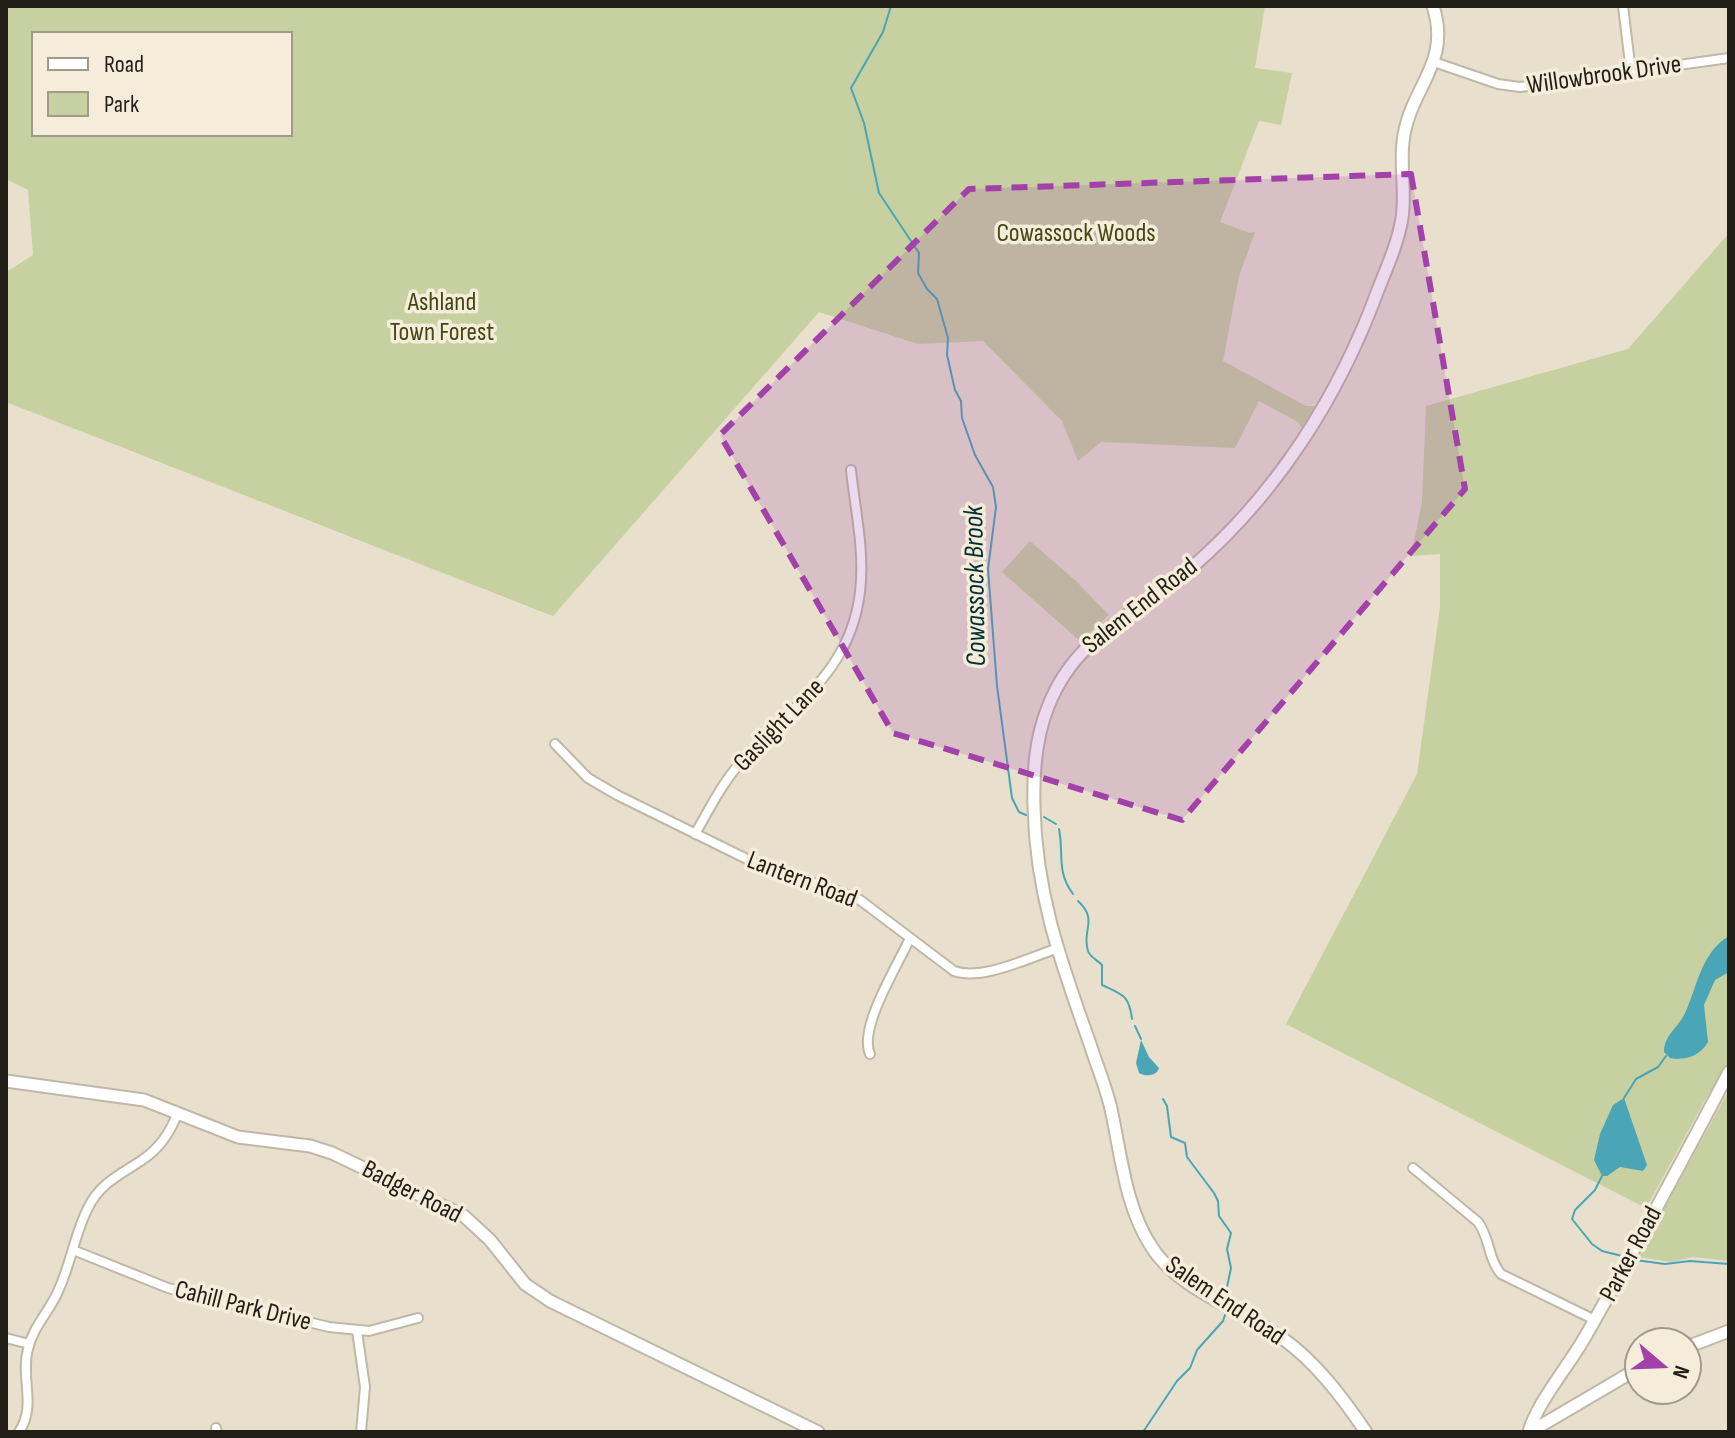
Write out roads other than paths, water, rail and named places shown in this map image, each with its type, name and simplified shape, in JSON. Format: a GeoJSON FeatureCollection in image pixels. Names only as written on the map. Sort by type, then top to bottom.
{"type":"FeatureCollection","features":[{"type":"Feature","properties":{"kind":"street","name":"Salem End Road"},"geometry":{"type":"LineString","coordinates":[[1366,1432],[1319,1371],[1295,1348],[1187,1282],[1166,1265],[1150,1245],[1137,1218],[1104,1086],[1056,949],[1040,881],[1034,784],[1039,735],[1054,692],[1071,664],[1094,638],[1179,578],[1216,544],[1274,481],[1302,443],[1355,348],[1394,247],[1403,213],[1404,134],[1414,101],[1434,62],[1440,29],[1433,6]]}},
{"type":"Feature","properties":{"kind":"street"},"geometry":{"type":"LineString","coordinates":[[1623,6],[1631,72]]}},
{"type":"Feature","properties":{"kind":"street","name":"Willowbrook Drive"},"geometry":{"type":"LineString","coordinates":[[1434,62],[1509,87],[1729,58]]}},
{"type":"Feature","properties":{"kind":"street","name":"Gaslight Lane"},"geometry":{"type":"LineString","coordinates":[[695,834],[733,770],[821,683],[838,659],[850,634],[858,606],[861,577],[851,470]]}},
{"type":"Feature","properties":{"kind":"street","name":"Lantern Road"},"geometry":{"type":"LineString","coordinates":[[555,744],[576,768],[601,787],[778,873],[847,894],[871,907],[946,967],[970,974],[1056,949]]}},
{"type":"Feature","properties":{"kind":"street"},"geometry":{"type":"LineString","coordinates":[[870,1054],[867,1040],[870,1024],[910,938]]}},
{"type":"Feature","properties":{"kind":"street","name":"Parker Road"},"geometry":{"type":"LineString","coordinates":[[1529,1432],[1535,1417],[1595,1320],[1729,1072]]}},
{"type":"Feature","properties":{"kind":"street","name":"Badger Road"},"geometry":{"type":"LineString","coordinates":[[6,1081],[144,1100],[238,1137],[322,1149],[448,1207],[478,1227],[535,1292],[818,1432]]}},
{"type":"Feature","properties":{"kind":"street"},"geometry":{"type":"LineString","coordinates":[[19,1432],[29,1410],[25,1363],[29,1344],[55,1299],[84,1217],[98,1192],[111,1179],[157,1148],[178,1112]]}},
{"type":"Feature","properties":{"kind":"street"},"geometry":{"type":"LineString","coordinates":[[1413,1168],[1478,1222],[1501,1274],[1595,1320]]}},
{"type":"Feature","properties":{"kind":"street","name":"Cahill Park Drive"},"geometry":{"type":"LineString","coordinates":[[73,1250],[188,1293],[329,1327],[357,1331],[380,1329],[418,1318]]}},
{"type":"Feature","properties":{"kind":"street"},"geometry":{"type":"LineString","coordinates":[[357,1331],[365,1387],[361,1432]]}},
{"type":"Feature","properties":{"kind":"street"},"geometry":{"type":"LineString","coordinates":[[1703,1341],[1729,1331]]}},
{"type":"Feature","properties":{"kind":"street"},"geometry":{"type":"LineString","coordinates":[[6,1338],[29,1344]]}},
{"type":"Feature","properties":{"kind":"street"},"geometry":{"type":"LineString","coordinates":[[1529,1432],[1623,1377]]}},
{"type":"Feature","properties":{"kind":"water"},"geometry":{"type":"Polygon","coordinates":[[[1729,936],[1729,972],[1715,980],[1704,1005],[1708,1042],[1692,1056],[1670,1058],[1664,1052],[1666,1041],[1685,1013],[1712,951],[1729,936]]]}},
{"type":"Feature","properties":{"kind":"water"},"geometry":{"type":"Polygon","coordinates":[[[1141,1040],[1149,1057],[1159,1068],[1154,1074],[1139,1073],[1136,1063],[1141,1040]]]}},
{"type":"Feature","properties":{"kind":"water"},"geometry":{"type":"Polygon","coordinates":[[[1624,1098],[1647,1165],[1643,1171],[1620,1167],[1602,1176],[1594,1160],[1600,1134],[1613,1105],[1624,1098]]]}},
{"type":"Feature","properties":{"kind":"waterway","name":"Cowassock Brook"},"geometry":{"type":"LineString","coordinates":[[891,6],[883,32],[851,88],[864,123],[879,193],[919,253],[918,273],[937,299],[948,338],[947,355],[955,390],[961,401],[962,418],[975,455],[993,487],[996,507],[988,569],[997,686],[1012,798],[1019,812],[1026,815]]}},
{"type":"Feature","properties":{"kind":"waterway","name":"Cowassock Brook"},"geometry":{"type":"LineString","coordinates":[[1044,817],[1056,824]]}},
{"type":"Feature","properties":{"kind":"waterway","name":"Cowassock Brook"},"geometry":{"type":"LineString","coordinates":[[1059,829],[1062,870],[1073,894]]}},
{"type":"Feature","properties":{"kind":"waterway","name":"Cowassock Brook"},"geometry":{"type":"LineString","coordinates":[[1078,901],[1089,920],[1088,951],[1102,965],[1102,985],[1124,997],[1132,1019]]}},
{"type":"Feature","properties":{"kind":"waterway","name":"Cowassock Brook"},"geometry":{"type":"LineString","coordinates":[[1135,1026],[1141,1039]]}},
{"type":"Feature","properties":{"kind":"waterway"},"geometry":{"type":"LineString","coordinates":[[1624,1098],[1636,1079],[1658,1067],[1666,1056]]}},
{"type":"Feature","properties":{"kind":"waterway","name":"Cowassock Brook"},"geometry":{"type":"LineString","coordinates":[[1163,1099],[1167,1106],[1171,1137],[1185,1143],[1187,1157],[1214,1193],[1219,1216],[1231,1233],[1227,1249],[1231,1268],[1226,1292]]}},
{"type":"Feature","properties":{"kind":"waterway"},"geometry":{"type":"LineString","coordinates":[[1602,1176],[1595,1190],[1575,1210],[1572,1219],[1592,1244],[1602,1251],[1622,1256]]}},
{"type":"Feature","properties":{"kind":"waterway"},"geometry":{"type":"LineString","coordinates":[[1635,1260],[1665,1264],[1690,1261],[1729,1264]]}},
{"type":"Feature","properties":{"kind":"waterway","name":"Cowassock Brook"},"geometry":{"type":"LineString","coordinates":[[1143,1432],[1177,1381],[1190,1368],[1197,1350],[1223,1321],[1226,1312]]}},
{"type":"Feature","properties":{"kind":"park label","name":"Cowassock Woods"},"geometry":{"type":"Point","coordinates":[1076,233]}},
{"type":"Feature","properties":{"kind":"park label","name":"Ashland Town Forest"},"geometry":{"type":"Point","coordinates":[442,317]}}]}
